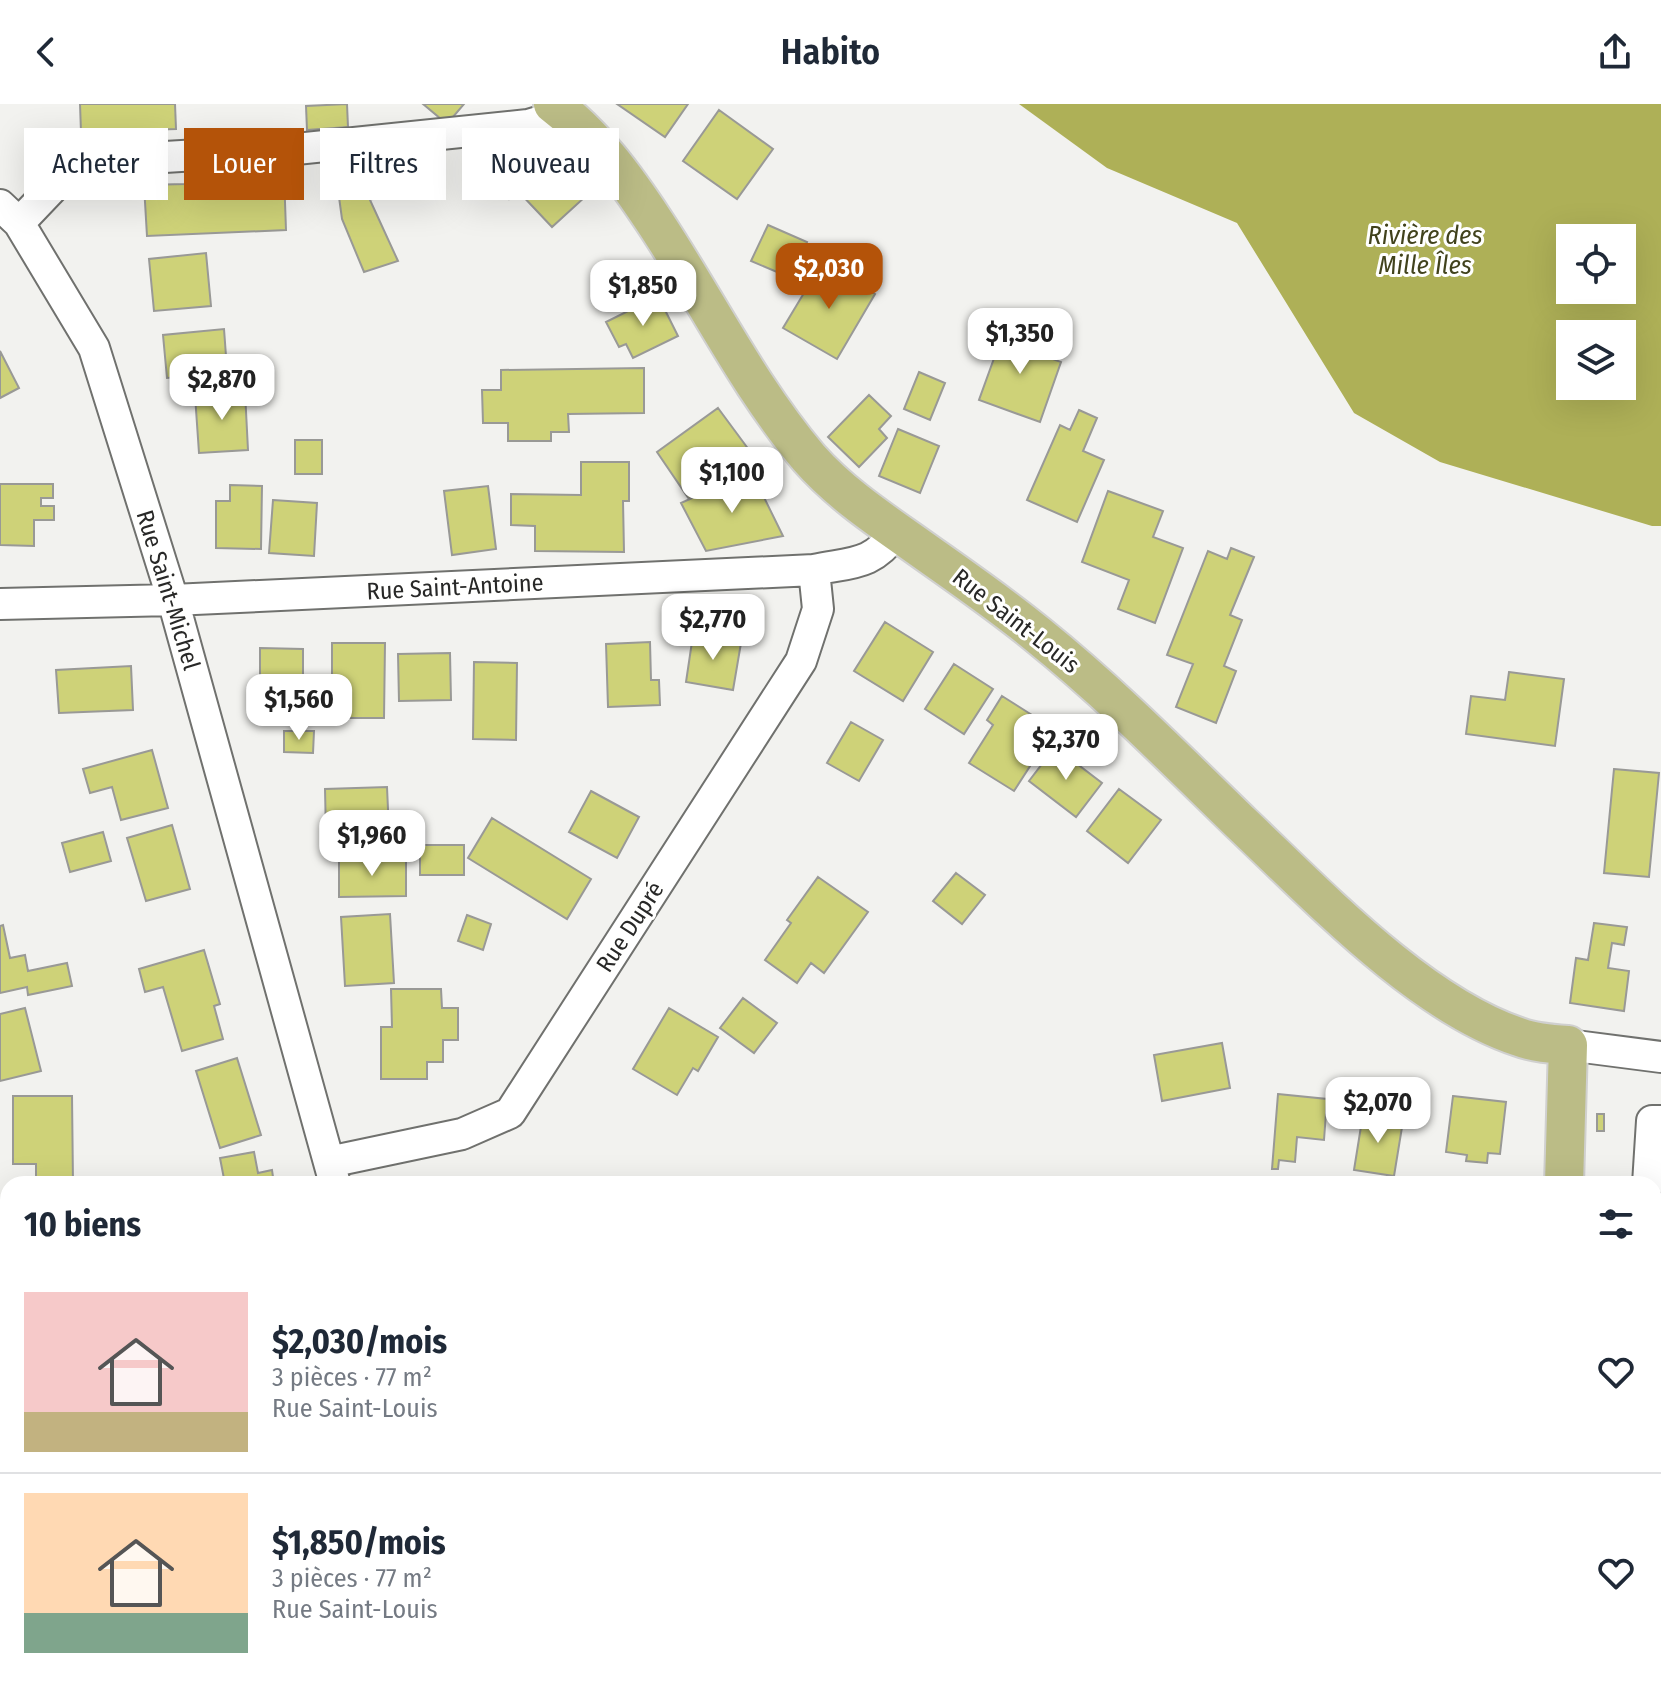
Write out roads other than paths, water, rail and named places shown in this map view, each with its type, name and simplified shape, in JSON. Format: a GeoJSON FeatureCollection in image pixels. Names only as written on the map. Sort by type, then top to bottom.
{"type":"FeatureCollection","features":[{"type":"Feature","properties":{"kind":"main road","name":"Rue Saint-Louis"},"geometry":{"type":"LineString","coordinates":[[555,106],[592,137],[639,198],[754,382],[800,447],[843,492],[1006,610],[1061,654],[1195,777],[1310,889],[1399,966],[1462,1010],[1496,1028],[1531,1041],[1568,1045]]}},
{"type":"Feature","properties":{"kind":"main road"},"geometry":{"type":"LineString","coordinates":[[1564,1176],[1568,1045]]}},
{"type":"Feature","properties":{"kind":"street"},"geometry":{"type":"LineString","coordinates":[[9,214],[84,167],[115,160],[296,149],[528,125],[548,119],[555,106]]}},
{"type":"Feature","properties":{"kind":"street","name":"Rue Saint-Michel"},"geometry":{"type":"LineString","coordinates":[[9,214],[94,348],[173,600],[332,1173]]}},
{"type":"Feature","properties":{"kind":"street","name":"Rue Saint-Antoine"},"geometry":{"type":"LineString","coordinates":[[0,604],[173,600],[814,570],[875,555],[896,532]]}},
{"type":"Feature","properties":{"kind":"street","name":"Rue Dupré"},"geometry":{"type":"LineString","coordinates":[[332,1173],[462,1134],[510,1113],[801,661],[818,609],[814,570]]}},
{"type":"Feature","properties":{"kind":"street","name":"Rue Saint-Louis"},"geometry":{"type":"LineString","coordinates":[[1568,1045],[1661,1057]]}},
{"type":"Feature","properties":{"kind":"street"},"geometry":{"type":"LineString","coordinates":[[1649,1176],[1652,1121],[1661,1121]]}},
{"type":"Feature","properties":{"kind":"water","name":"Rivière des Mille Îles"},"geometry":{"type":"Polygon","coordinates":[[[1019,104],[1661,104],[1661,526],[1652,526],[1440,462],[1354,413],[1237,223],[1107,168],[1019,104]]]}}]}
